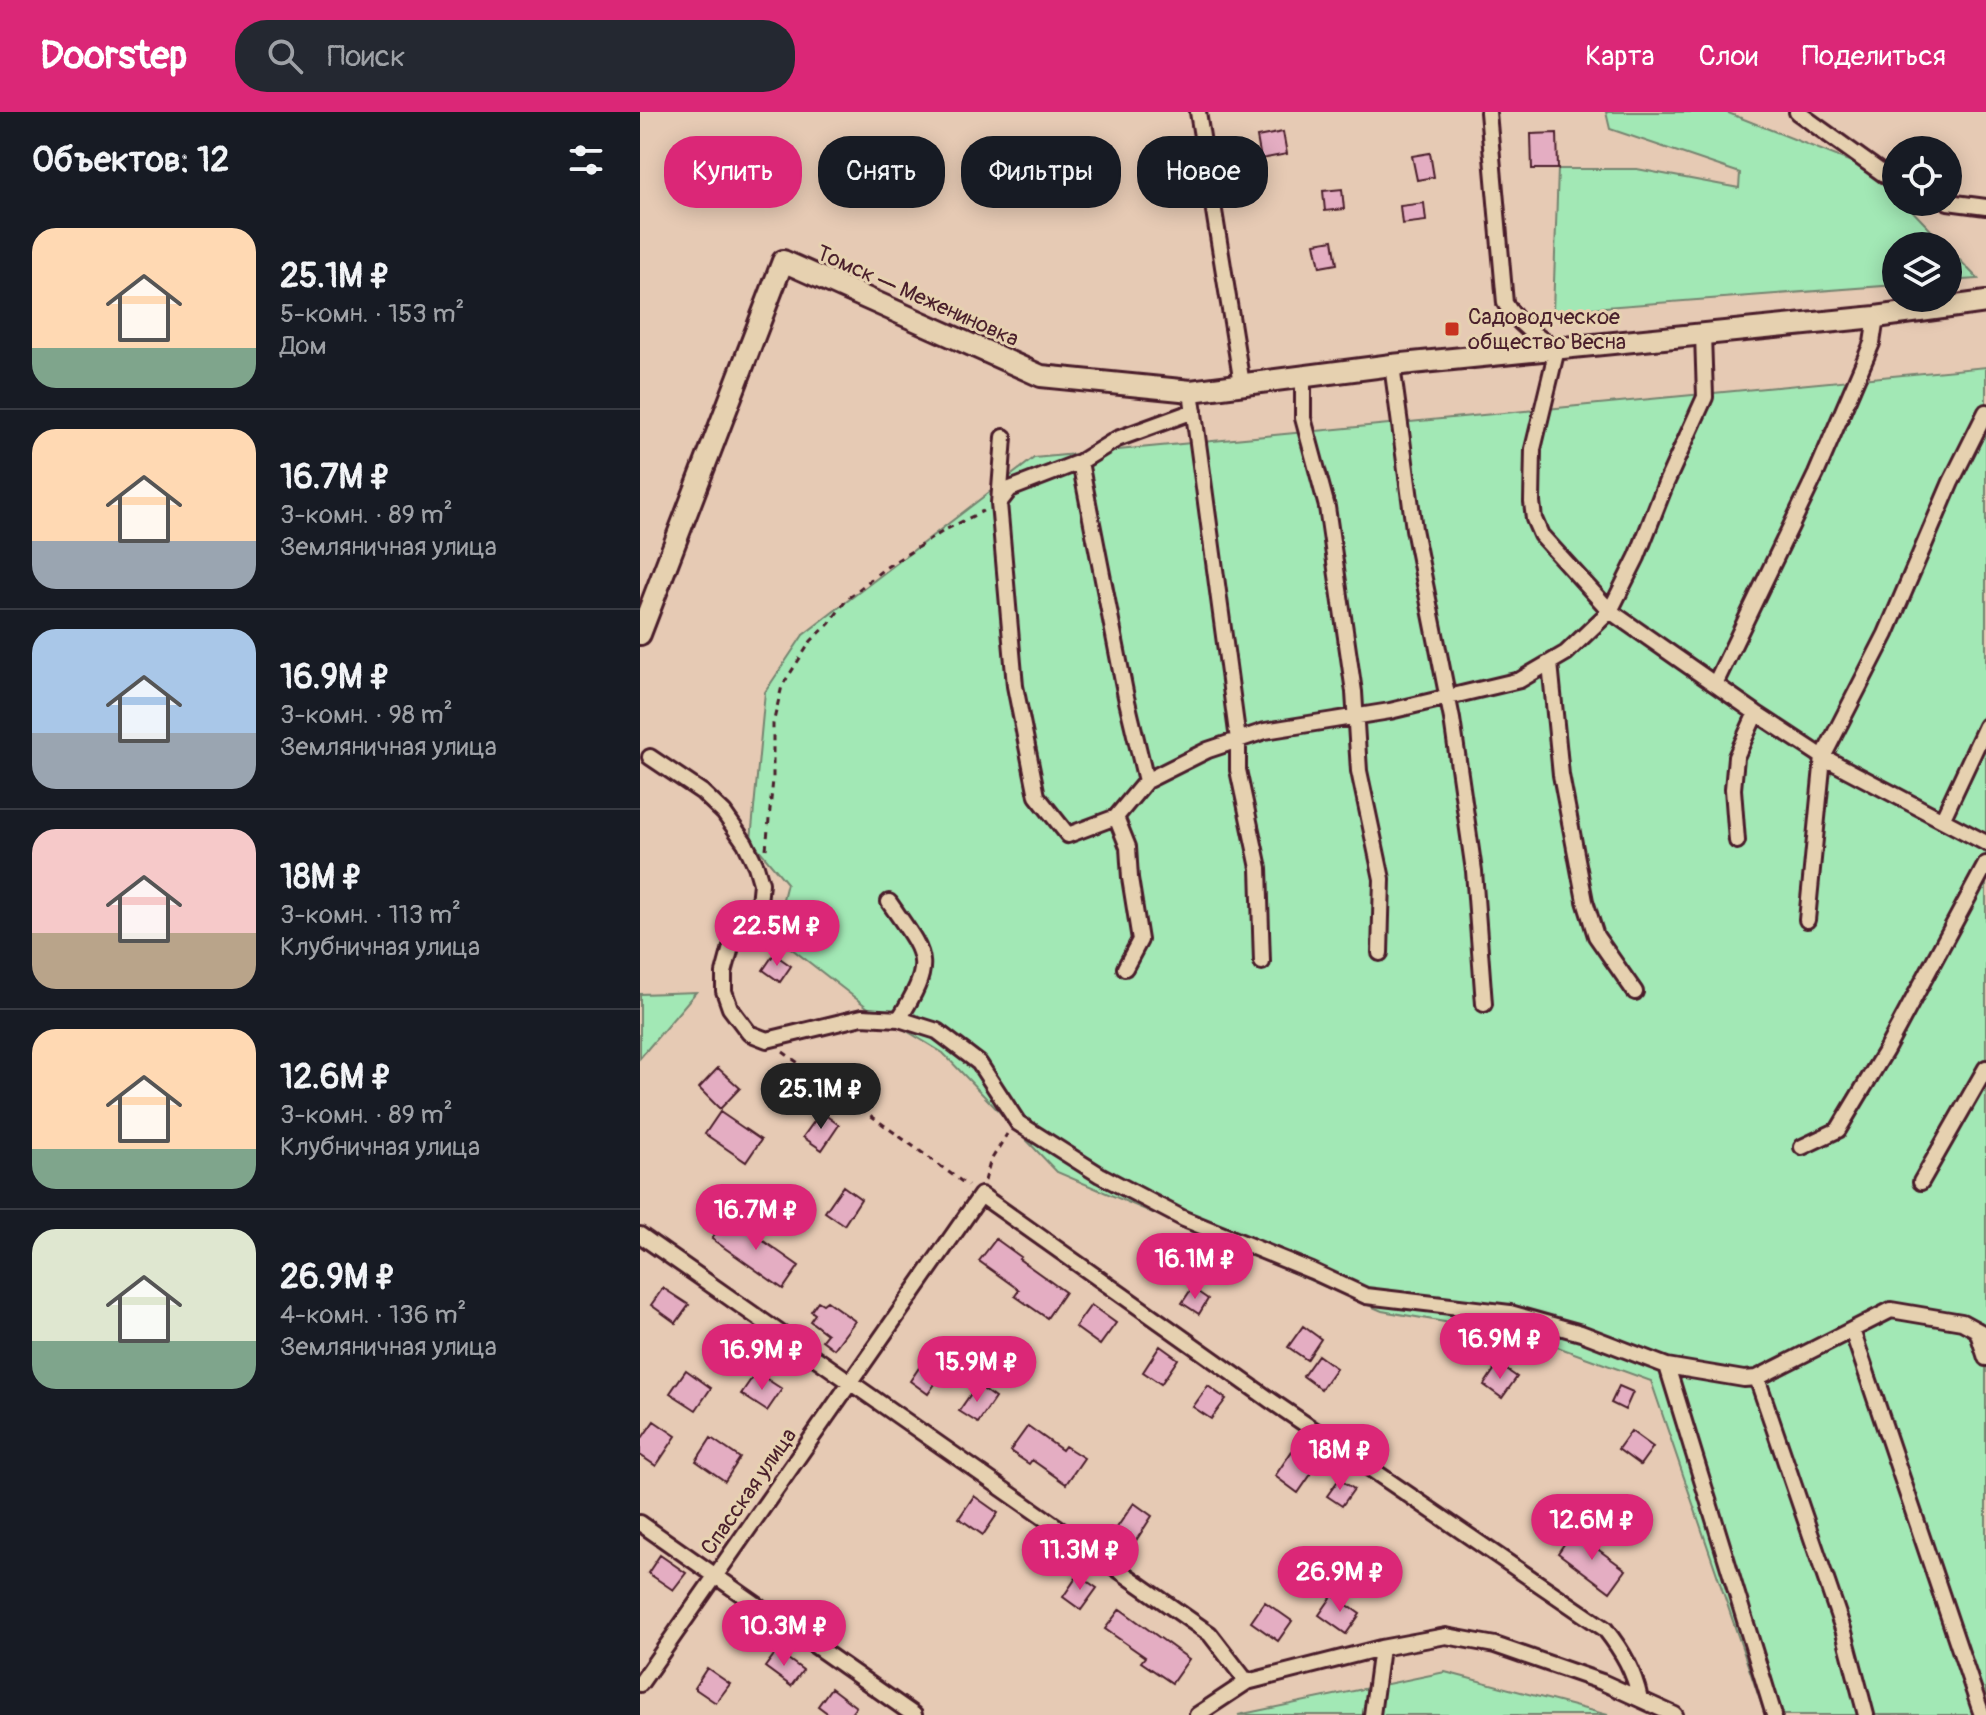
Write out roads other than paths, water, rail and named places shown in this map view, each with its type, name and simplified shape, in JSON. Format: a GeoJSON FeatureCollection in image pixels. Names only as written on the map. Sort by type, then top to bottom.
{"type":"FeatureCollection","features":[{"type":"Feature","properties":{"kind":"street"},"geometry":{"type":"LineString","coordinates":[[1198,112],[1242,384]]}},
{"type":"Feature","properties":{"kind":"street"},"geometry":{"type":"LineString","coordinates":[[1488,112],[1505,303],[1526,330],[1557,349]]}},
{"type":"Feature","properties":{"kind":"street"},"geometry":{"type":"LineString","coordinates":[[1797,112],[1882,173]]}},
{"type":"Feature","properties":{"kind":"street"},"geometry":{"type":"LineString","coordinates":[[1962,204],[1986,207]]}},
{"type":"Feature","properties":{"kind":"street","name":"Томск — Межениновка"},"geometry":{"type":"LineString","coordinates":[[640,634],[783,261],[1041,376],[1193,401]]}},
{"type":"Feature","properties":{"kind":"street"},"geometry":{"type":"LineString","coordinates":[[999,503],[1010,489],[1080,462],[1117,439],[1193,401],[1242,384],[1392,365],[1876,317],[1986,302]]}},
{"type":"Feature","properties":{"kind":"street"},"geometry":{"type":"LineString","coordinates":[[1715,684],[1816,474],[1872,343],[1876,317]]}},
{"type":"Feature","properties":{"kind":"street"},"geometry":{"type":"LineString","coordinates":[[1004,437],[999,503],[1015,686],[1037,796],[1068,835],[1116,817],[1146,781],[1208,750],[1265,731],[1448,699],[1520,680],[1566,653],[1610,611],[1637,557],[1705,397],[1703,334]]}},
{"type":"Feature","properties":{"kind":"street"},"geometry":{"type":"LineString","coordinates":[[1557,349],[1533,449],[1534,519],[1541,535],[1610,611],[1756,713],[1823,757],[1986,843]]}},
{"type":"Feature","properties":{"kind":"street"},"geometry":{"type":"LineString","coordinates":[[1392,365],[1414,529],[1448,699],[1474,871],[1484,1004]]}},
{"type":"Feature","properties":{"kind":"street"},"geometry":{"type":"LineString","coordinates":[[1303,376],[1303,418],[1327,507],[1357,716],[1359,771],[1382,879],[1380,953]]}},
{"type":"Feature","properties":{"kind":"street"},"geometry":{"type":"LineString","coordinates":[[1193,401],[1238,740],[1238,770],[1259,868],[1262,962]]}},
{"type":"Feature","properties":{"kind":"street"},"geometry":{"type":"LineString","coordinates":[[1807,920],[1823,757],[1886,634],[1951,482],[1986,412]]}},
{"type":"Feature","properties":{"kind":"street"},"geometry":{"type":"LineString","coordinates":[[1080,462],[1126,697],[1146,781]]}},
{"type":"Feature","properties":{"kind":"street"},"geometry":{"type":"LineString","coordinates":[[1550,663],[1561,775],[1585,901],[1596,936],[1635,992]]}},
{"type":"Feature","properties":{"kind":"street"},"geometry":{"type":"LineString","coordinates":[[1737,841],[1733,789],[1736,757],[1756,713]]}},
{"type":"Feature","properties":{"kind":"street"},"geometry":{"type":"LineString","coordinates":[[1943,818],[1986,726]]}},
{"type":"Feature","properties":{"kind":"street"},"geometry":{"type":"LineString","coordinates":[[650,757],[702,792],[724,813],[745,843],[756,866],[762,891],[759,903],[731,947],[724,973],[724,991],[730,1008],[749,1033],[767,1040],[862,1017],[899,1019],[937,1031],[979,1063],[1018,1123],[1100,1175],[1184,1219],[1366,1296],[1510,1313],[1581,1333],[1667,1366],[1744,1379],[1757,1378],[1891,1310],[1962,1322],[1982,1332],[1986,1358]]}},
{"type":"Feature","properties":{"kind":"street"},"geometry":{"type":"LineString","coordinates":[[1116,817],[1128,847],[1140,940],[1125,968]]}},
{"type":"Feature","properties":{"kind":"street"},"geometry":{"type":"LineString","coordinates":[[1802,1147],[1838,1130],[1886,1050],[1986,864]]}},
{"type":"Feature","properties":{"kind":"street"},"geometry":{"type":"LineString","coordinates":[[889,902],[915,940],[923,958],[922,979],[899,1019]]}},
{"type":"Feature","properties":{"kind":"street"},"geometry":{"type":"LineString","coordinates":[[1921,1182],[1986,1068]]}},
{"type":"Feature","properties":{"kind":"street","name":"Спасская улица"},"geometry":{"type":"LineString","coordinates":[[640,1684],[981,1195],[1270,1400],[1605,1629],[1624,1653],[1635,1675],[1640,1699]]}},
{"type":"Feature","properties":{"kind":"street"},"geometry":{"type":"LineString","coordinates":[[640,1235],[1210,1634],[1247,1682]]}},
{"type":"Feature","properties":{"kind":"street"},"geometry":{"type":"LineString","coordinates":[[1852,1330],[1982,1715]]}},
{"type":"Feature","properties":{"kind":"street"},"geometry":{"type":"LineString","coordinates":[[1667,1366],[1774,1715]]}},
{"type":"Feature","properties":{"kind":"street"},"geometry":{"type":"LineString","coordinates":[[1757,1378],[1844,1632],[1866,1715]]}},
{"type":"Feature","properties":{"kind":"street"},"geometry":{"type":"LineString","coordinates":[[640,1523],[914,1715]]}},
{"type":"Feature","properties":{"kind":"street"},"geometry":{"type":"LineString","coordinates":[[1197,1715],[1247,1682],[1381,1648],[1446,1636],[1495,1645],[1602,1682],[1675,1715]]}},
{"type":"Feature","properties":{"kind":"street"},"geometry":{"type":"LineString","coordinates":[[1372,1715],[1381,1648]]}},
{"type":"Feature","properties":{"kind":"place","name":"Садоводческое общество Весна"},"geometry":{"type":"Point","coordinates":[1452,329]}}]}
